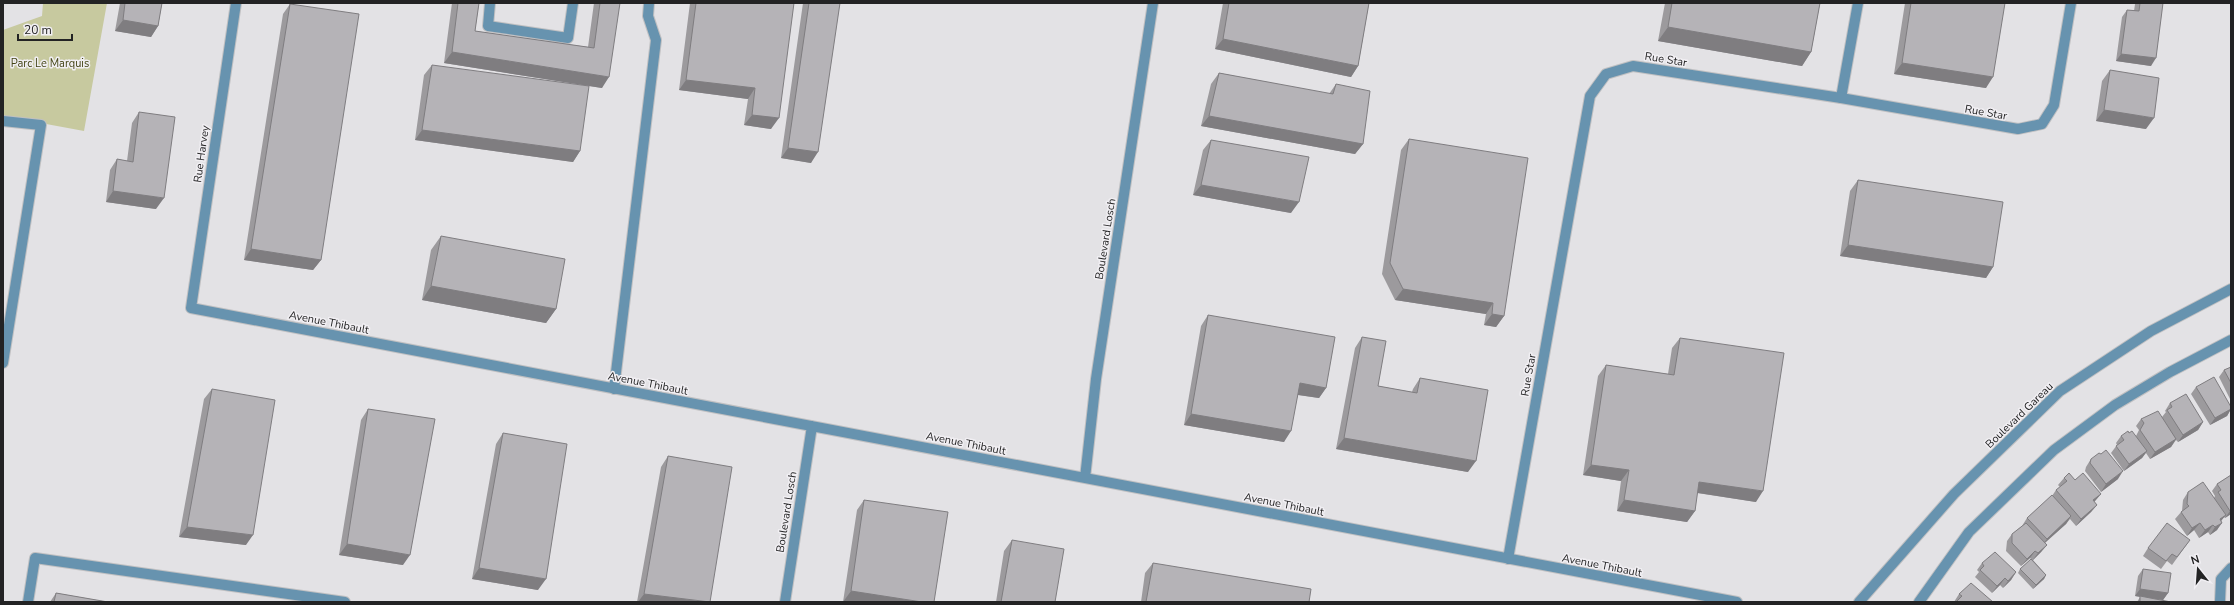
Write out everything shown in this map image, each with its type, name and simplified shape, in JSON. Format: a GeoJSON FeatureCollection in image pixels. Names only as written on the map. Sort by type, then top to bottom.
{"type":"FeatureCollection","features":[{"type":"Feature","properties":{"kind":"street","name":"Rue Harvey"},"geometry":{"type":"LineString","coordinates":[[191,308],[236,3]]}},
{"type":"Feature","properties":{"kind":"street"},"geometry":{"type":"LineString","coordinates":[[490,3],[488,26],[568,38],[573,3]]}},
{"type":"Feature","properties":{"kind":"street"},"geometry":{"type":"LineString","coordinates":[[614,389],[656,40],[648,16],[650,3]]}},
{"type":"Feature","properties":{"kind":"street","name":"Boulevard Losch"},"geometry":{"type":"LineString","coordinates":[[1085,478],[1096,379],[1153,3]]}},
{"type":"Feature","properties":{"kind":"street"},"geometry":{"type":"LineString","coordinates":[[1841,98],[1858,3]]}},
{"type":"Feature","properties":{"kind":"street","name":"Rue Star"},"geometry":{"type":"LineString","coordinates":[[1508,559],[1590,96],[1606,74],[1633,66],[1841,98],[2018,130],[2042,124],[2054,105],[2071,3]]}},
{"type":"Feature","properties":{"kind":"street"},"geometry":{"type":"LineString","coordinates":[[3,121],[41,125],[3,363]]}},
{"type":"Feature","properties":{"kind":"street","name":"Boulevard Gareau"},"geometry":{"type":"LineString","coordinates":[[1859,602],[1954,494],[2060,391],[2151,332],[2231,289]]}},
{"type":"Feature","properties":{"kind":"street","name":"Avenue Thibault"},"geometry":{"type":"LineString","coordinates":[[191,308],[1736,602]]}},
{"type":"Feature","properties":{"kind":"street"},"geometry":{"type":"LineString","coordinates":[[1919,602],[1970,532],[2054,450],[2115,405],[2170,372],[2231,340]]}},
{"type":"Feature","properties":{"kind":"street","name":"Boulevard Losch"},"geometry":{"type":"LineString","coordinates":[[785,602],[812,426]]}},
{"type":"Feature","properties":{"kind":"street"},"geometry":{"type":"LineString","coordinates":[[28,602],[35,558],[345,602]]}},
{"type":"Feature","properties":{"kind":"street"},"geometry":{"type":"LineString","coordinates":[[2220,602],[2221,579],[2231,568]]}},
{"type":"Feature","properties":{"kind":"green space","name":"Parc Le Marquis"},"geometry":{"type":"Polygon","coordinates":[[[43,3],[107,3],[84,131],[3,116],[3,30],[42,16],[43,3]]]}},
{"type":"Feature","properties":{"kind":"building"},"geometry":{"type":"Polygon","coordinates":[[[125,3],[162,3],[158,26],[123,20],[125,3]]]}},
{"type":"Feature","properties":{"kind":"building"},"geometry":{"type":"Polygon","coordinates":[[[458,3],[479,3],[475,31],[594,48],[600,3],[620,3],[609,77],[452,52],[458,3]]]}},
{"type":"Feature","properties":{"kind":"building"},"geometry":{"type":"Polygon","coordinates":[[[696,3],[794,3],[779,118],[752,115],[755,88],[686,80],[696,3]]]}},
{"type":"Feature","properties":{"kind":"building"},"geometry":{"type":"Polygon","coordinates":[[[809,3],[840,3],[818,152],[788,148],[809,3]]]}},
{"type":"Feature","properties":{"kind":"building"},"geometry":{"type":"Polygon","coordinates":[[[1229,3],[1369,3],[1358,66],[1223,39],[1229,3]]]}},
{"type":"Feature","properties":{"kind":"building"},"geometry":{"type":"Polygon","coordinates":[[[1672,3],[1820,3],[1811,52],[1668,27],[1672,3]]]}},
{"type":"Feature","properties":{"kind":"building"},"geometry":{"type":"Polygon","coordinates":[[[1911,3],[2005,3],[1993,77],[1902,63],[1911,3]]]}},
{"type":"Feature","properties":{"kind":"building"},"geometry":{"type":"Polygon","coordinates":[[[2140,3],[2163,3],[2156,58],[2121,54],[2127,10],[2139,11],[2140,3]]]}},
{"type":"Feature","properties":{"kind":"building"},"geometry":{"type":"Polygon","coordinates":[[[290,4],[359,14],[321,260],[251,249],[290,4]]]}},
{"type":"Feature","properties":{"kind":"building"},"geometry":{"type":"Polygon","coordinates":[[[432,65],[589,86],[580,151],[422,130],[432,65]]]}},
{"type":"Feature","properties":{"kind":"building"},"geometry":{"type":"Polygon","coordinates":[[[2110,70],[2159,78],[2154,118],[2104,110],[2110,70]]]}},
{"type":"Feature","properties":{"kind":"building"},"geometry":{"type":"Polygon","coordinates":[[[1219,73],[1333,94],[1336,84],[1370,91],[1363,144],[1209,116],[1219,73]]]}},
{"type":"Feature","properties":{"kind":"building"},"geometry":{"type":"Polygon","coordinates":[[[139,112],[175,117],[164,198],[113,191],[117,159],[133,162],[139,112]]]}},
{"type":"Feature","properties":{"kind":"building"},"geometry":{"type":"Polygon","coordinates":[[[1409,139],[1528,158],[1504,316],[1492,314],[1493,303],[1403,289],[1390,263],[1409,139]]]}},
{"type":"Feature","properties":{"kind":"building"},"geometry":{"type":"Polygon","coordinates":[[[1211,140],[1309,157],[1299,202],[1201,185],[1211,140]]]}},
{"type":"Feature","properties":{"kind":"building"},"geometry":{"type":"Polygon","coordinates":[[[1858,180],[2003,202],[1993,267],[1848,245],[1858,180]]]}},
{"type":"Feature","properties":{"kind":"building"},"geometry":{"type":"Polygon","coordinates":[[[441,236],[565,259],[556,309],[431,286],[441,236]]]}},
{"type":"Feature","properties":{"kind":"building"},"geometry":{"type":"Polygon","coordinates":[[[1208,315],[1335,337],[1326,388],[1300,383],[1291,431],[1191,414],[1208,315]]]}},
{"type":"Feature","properties":{"kind":"building"},"geometry":{"type":"Polygon","coordinates":[[[1362,337],[1386,341],[1378,386],[1417,393],[1420,378],[1488,390],[1476,461],[1344,438],[1362,337]]]}},
{"type":"Feature","properties":{"kind":"building"},"geometry":{"type":"Polygon","coordinates":[[[1680,338],[1784,353],[1763,491],[1699,482],[1695,511],[1624,500],[1629,470],[1591,465],[1606,365],[1674,375],[1680,338]]]}},
{"type":"Feature","properties":{"kind":"building"},"geometry":{"type":"Polygon","coordinates":[[[2231,367],[2231,383],[2224,370],[2231,367]]]}},
{"type":"Feature","properties":{"kind":"building"},"geometry":{"type":"Polygon","coordinates":[[[2214,377],[2231,407],[2231,409],[2215,418],[2196,387],[2214,377]]]}},
{"type":"Feature","properties":{"kind":"building"},"geometry":{"type":"Polygon","coordinates":[[[212,389],[275,400],[253,535],[187,527],[212,389]]]}},
{"type":"Feature","properties":{"kind":"building"},"geometry":{"type":"Polygon","coordinates":[[[2186,394],[2203,422],[2183,435],[2167,410],[2172,407],[2170,403],[2186,394]]]}},
{"type":"Feature","properties":{"kind":"building"},"geometry":{"type":"Polygon","coordinates":[[[368,409],[435,419],[410,555],[347,544],[368,409]]]}},
{"type":"Feature","properties":{"kind":"building"},"geometry":{"type":"Polygon","coordinates":[[[2158,411],[2176,439],[2155,452],[2140,430],[2144,423],[2141,419],[2158,411]]]}},
{"type":"Feature","properties":{"kind":"building"},"geometry":{"type":"Polygon","coordinates":[[[2128,431],[2129,433],[2132,431],[2147,451],[2129,464],[2116,446],[2124,440],[2121,436],[2128,431]]]}},
{"type":"Feature","properties":{"kind":"building"},"geometry":{"type":"Polygon","coordinates":[[[503,433],[567,444],[546,579],[479,568],[503,433]]]}},
{"type":"Feature","properties":{"kind":"building"},"geometry":{"type":"Polygon","coordinates":[[[2106,450],[2123,471],[2106,484],[2090,463],[2091,459],[2106,450]]]}},
{"type":"Feature","properties":{"kind":"building"},"geometry":{"type":"Polygon","coordinates":[[[668,456],[732,467],[710,602],[644,594],[668,456]]]}},
{"type":"Feature","properties":{"kind":"building"},"geometry":{"type":"Polygon","coordinates":[[[2069,473],[2075,480],[2083,473],[2101,494],[2093,500],[2097,505],[2081,519],[2056,490],[2067,481],[2064,478],[2069,473]]]}},
{"type":"Feature","properties":{"kind":"building"},"geometry":{"type":"Polygon","coordinates":[[[2231,475],[2230,511],[2218,492],[2221,490],[2217,484],[2231,475]]]}},
{"type":"Feature","properties":{"kind":"building"},"geometry":{"type":"Polygon","coordinates":[[[2203,482],[2226,515],[2220,519],[2222,523],[2215,527],[2213,525],[2205,530],[2200,523],[2192,528],[2181,512],[2189,506],[2187,504],[2188,492],[2203,482]]]}},
{"type":"Feature","properties":{"kind":"building"},"geometry":{"type":"Polygon","coordinates":[[[2052,495],[2071,516],[2047,539],[2027,518],[2052,495]]]}},
{"type":"Feature","properties":{"kind":"building"},"geometry":{"type":"Polygon","coordinates":[[[864,500],[948,512],[934,602],[922,602],[851,591],[864,500]]]}},
{"type":"Feature","properties":{"kind":"building"},"geometry":{"type":"Polygon","coordinates":[[[2026,523],[2047,545],[2038,553],[2035,551],[2027,559],[2012,543],[2012,534],[2026,523]]]}},
{"type":"Feature","properties":{"kind":"building"},"geometry":{"type":"Polygon","coordinates":[[[2167,523],[2190,540],[2177,557],[2172,554],[2166,561],[2148,548],[2167,523]]]}},
{"type":"Feature","properties":{"kind":"building"},"geometry":{"type":"Polygon","coordinates":[[[1012,540],[1064,549],[1055,602],[1001,602],[1012,540]]]}},
{"type":"Feature","properties":{"kind":"building"},"geometry":{"type":"Polygon","coordinates":[[[1995,552],[2016,572],[2008,581],[2005,578],[1997,586],[1980,570],[1984,566],[1982,563],[1995,552]]]}},
{"type":"Feature","properties":{"kind":"building"},"geometry":{"type":"Polygon","coordinates":[[[2031,559],[2046,575],[2036,585],[2020,569],[2031,559]]]}},
{"type":"Feature","properties":{"kind":"building"},"geometry":{"type":"Polygon","coordinates":[[[1153,563],[1311,589],[1309,602],[1146,602],[1153,563]]]}},
{"type":"Feature","properties":{"kind":"building"},"geometry":{"type":"Polygon","coordinates":[[[2143,569],[2171,573],[2168,593],[2140,589],[2143,569]]]}},
{"type":"Feature","properties":{"kind":"building"},"geometry":{"type":"Polygon","coordinates":[[[1971,583],[1993,602],[1958,602],[1957,601],[1962,596],[1959,594],[1971,583]]]}},
{"type":"Feature","properties":{"kind":"building"},"geometry":{"type":"Polygon","coordinates":[[[56,593],[108,602],[54,602],[56,593]]]}},
{"type":"Feature","properties":{"kind":"building"},"geometry":{"type":"Polygon","coordinates":[[[2140,596],[2171,602],[2140,602],[2140,596]]]}}]}
